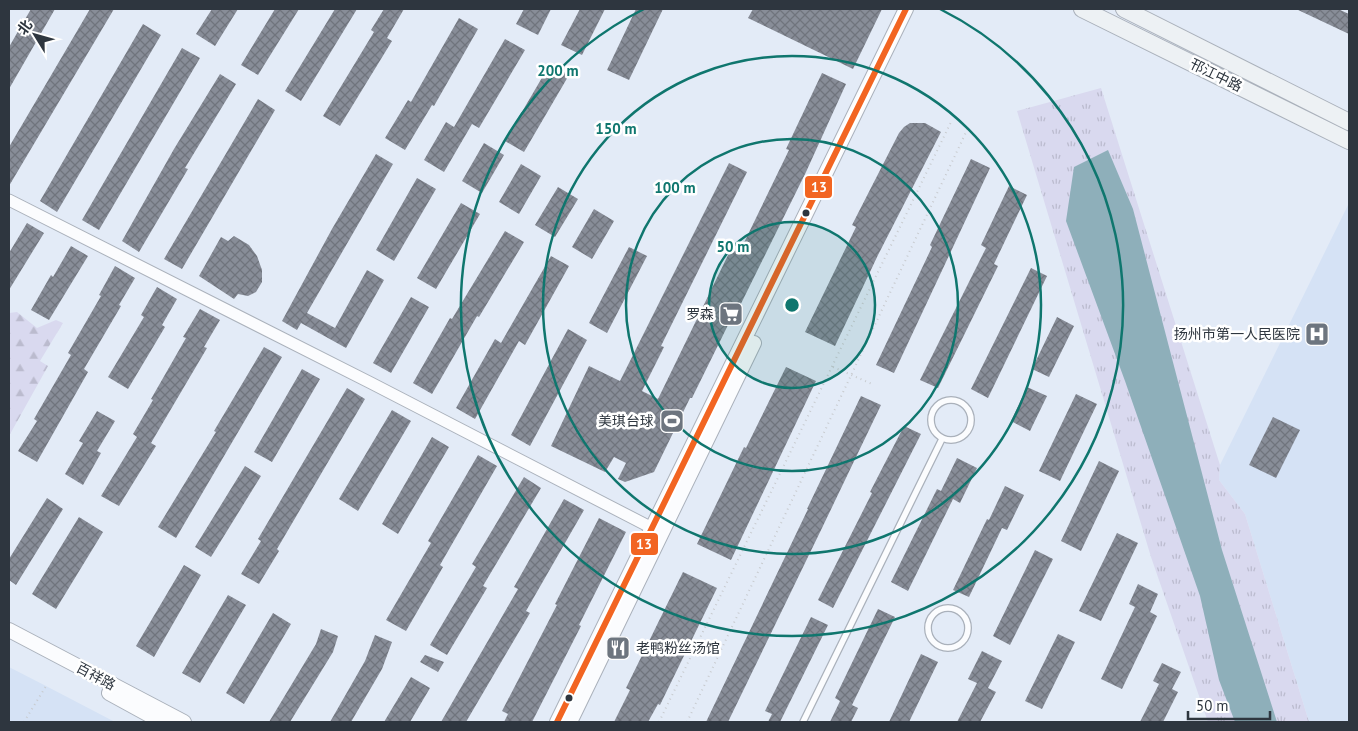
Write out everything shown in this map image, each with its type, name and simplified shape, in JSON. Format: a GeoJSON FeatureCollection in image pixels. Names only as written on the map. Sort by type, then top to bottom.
{"type":"FeatureCollection","features":[{"type":"Feature","properties":{"kind":"main road","name":"邗江中路"},"geometry":{"type":"LineString","coordinates":[[1082,9],[1349,142]]}},
{"type":"Feature","properties":{"kind":"main road","name":"邗江中路"},"geometry":{"type":"LineString","coordinates":[[1124,9],[1349,122]]}},
{"type":"Feature","properties":{"kind":"street"},"geometry":{"type":"LineString","coordinates":[[557,722],[906,9]]}},
{"type":"Feature","properties":{"kind":"street"},"geometry":{"type":"LineString","coordinates":[[570,722],[917,9]]}},
{"type":"Feature","properties":{"kind":"street"},"geometry":{"type":"LineString","coordinates":[[9,200],[652,528]]}},
{"type":"Feature","properties":{"kind":"street","name":"百祥路"},"geometry":{"type":"LineString","coordinates":[[9,630],[184,722]]}},
{"type":"Feature","properties":{"kind":"street","name":"百祥路"},"geometry":{"type":"LineString","coordinates":[[9,640],[162,722]]}},
{"type":"Feature","properties":{"kind":"lane"},"geometry":{"type":"LineString","coordinates":[[949,399],[960,401],[968,408],[972,418],[970,428],[963,437],[953,441],[942,439],[934,432],[930,421],[932,411],[939,402],[949,399]]}},
{"type":"Feature","properties":{"kind":"lane"},"geometry":{"type":"LineString","coordinates":[[803,722],[942,439]]}},
{"type":"Feature","properties":{"kind":"lane"},"geometry":{"type":"LineString","coordinates":[[945,608],[957,610],[966,619],[968,625],[966,638],[962,644],[949,649],[936,645],[928,633],[930,620],[934,614],[945,608]]}},
{"type":"Feature","properties":{"kind":"path"},"geometry":{"type":"LineString","coordinates":[[659,722],[952,120]]}},
{"type":"Feature","properties":{"kind":"path"},"geometry":{"type":"LineString","coordinates":[[688,722],[968,128]]}},
{"type":"Feature","properties":{"kind":"path"},"geometry":{"type":"LineString","coordinates":[[832,366],[872,384]]}},
{"type":"Feature","properties":{"kind":"path"},"geometry":{"type":"LineString","coordinates":[[24,722],[46,686]]}},
{"type":"Feature","properties":{"kind":"shaded area"},"geometry":{"type":"Polygon","coordinates":[[[1108,150],[1133,209],[1222,550],[1277,722],[1235,722],[1219,680],[1200,596],[1125,381],[1066,221],[1074,167],[1108,150]]]}},
{"type":"Feature","properties":{"kind":"shaded area","name":"扬州市第一人民医院"},"geometry":{"type":"Polygon","coordinates":[[[1349,203],[1349,722],[1309,722],[1245,514],[1219,480],[1220,465],[1349,203]]]}},
{"type":"Feature","properties":{"kind":"shaded area"},"geometry":{"type":"Polygon","coordinates":[[[9,667],[46,686],[115,722],[9,722],[9,667]]]}},
{"type":"Feature","properties":{"kind":"green space"},"geometry":{"type":"Polygon","coordinates":[[[1101,88],[1220,465],[1219,480],[1245,514],[1309,722],[1208,722],[1151,557],[1017,111],[1101,88]]]}},
{"type":"Feature","properties":{"kind":"green space"},"geometry":{"type":"Polygon","coordinates":[[[17,312],[37,328],[56,320],[63,323],[40,361],[48,366],[9,436],[9,313],[17,312]]]}},
{"type":"Feature","properties":{"kind":"building"},"geometry":{"type":"Polygon","coordinates":[[[31,9],[55,9],[9,89],[9,47],[31,9]]]}},
{"type":"Feature","properties":{"kind":"building"},"geometry":{"type":"Polygon","coordinates":[[[90,9],[114,9],[9,186],[9,147],[90,9]]]}},
{"type":"Feature","properties":{"kind":"building"},"geometry":{"type":"Polygon","coordinates":[[[212,9],[238,9],[215,46],[196,34],[212,9]]]}},
{"type":"Feature","properties":{"kind":"building"},"geometry":{"type":"Polygon","coordinates":[[[275,9],[299,9],[258,75],[241,65],[275,9]]]}},
{"type":"Feature","properties":{"kind":"building"},"geometry":{"type":"Polygon","coordinates":[[[335,9],[357,9],[301,101],[285,91],[335,9]]]}},
{"type":"Feature","properties":{"kind":"building"},"geometry":{"type":"Polygon","coordinates":[[[384,9],[404,9],[387,38],[392,41],[340,126],[323,116],[374,32],[371,30],[384,9]]]}},
{"type":"Feature","properties":{"kind":"building"},"geometry":{"type":"Polygon","coordinates":[[[524,9],[551,9],[538,35],[516,24],[524,9]]]}},
{"type":"Feature","properties":{"kind":"building"},"geometry":{"type":"Polygon","coordinates":[[[580,9],[605,9],[582,55],[561,45],[580,9]]]}},
{"type":"Feature","properties":{"kind":"building"},"geometry":{"type":"Polygon","coordinates":[[[636,9],[663,9],[629,80],[607,70],[636,9]]]}},
{"type":"Feature","properties":{"kind":"building"},"geometry":{"type":"Polygon","coordinates":[[[753,9],[882,9],[853,69],[748,18],[753,9]]]}},
{"type":"Feature","properties":{"kind":"building"},"geometry":{"type":"Polygon","coordinates":[[[1296,9],[1338,9],[1349,14],[1349,34],[1296,9]]]}},
{"type":"Feature","properties":{"kind":"building"},"geometry":{"type":"Polygon","coordinates":[[[459,18],[478,29],[434,106],[432,105],[405,150],[385,138],[408,100],[411,102],[459,18]]]}},
{"type":"Feature","properties":{"kind":"building"},"geometry":{"type":"Polygon","coordinates":[[[143,24],[161,35],[57,212],[40,201],[143,24]]]}},
{"type":"Feature","properties":{"kind":"building"},"geometry":{"type":"Polygon","coordinates":[[[505,39],[525,50],[479,128],[472,124],[444,172],[424,160],[446,122],[454,127],[505,39]]]}},
{"type":"Feature","properties":{"kind":"building"},"geometry":{"type":"Polygon","coordinates":[[[182,48],[200,58],[99,230],[82,220],[182,48]]]}},
{"type":"Feature","properties":{"kind":"building"},"geometry":{"type":"Polygon","coordinates":[[[550,64],[569,75],[524,152],[505,141],[550,64]]]}},
{"type":"Feature","properties":{"kind":"building"},"geometry":{"type":"Polygon","coordinates":[[[822,73],[846,84],[806,172],[731,324],[729,323],[654,472],[625,482],[618,479],[626,463],[614,457],[605,472],[551,446],[589,366],[620,381],[729,163],[747,172],[661,346],[664,347],[642,391],[658,399],[731,249],[739,253],[789,150],[786,149],[822,73]]]}},
{"type":"Feature","properties":{"kind":"building"},"geometry":{"type":"Polygon","coordinates":[[[220,74],[236,84],[185,168],[188,169],[139,252],[122,241],[174,149],[220,74]]]}},
{"type":"Feature","properties":{"kind":"building"},"geometry":{"type":"Polygon","coordinates":[[[258,99],[275,110],[182,269],[164,259],[258,99]]]}},
{"type":"Feature","properties":{"kind":"building"},"geometry":{"type":"Polygon","coordinates":[[[910,123],[925,123],[941,132],[878,255],[835,346],[805,332],[856,227],[852,225],[899,133],[910,123]]]}},
{"type":"Feature","properties":{"kind":"building"},"geometry":{"type":"Polygon","coordinates":[[[484,143],[504,155],[482,193],[462,181],[484,143]]]}},
{"type":"Feature","properties":{"kind":"building"},"geometry":{"type":"Polygon","coordinates":[[[376,154],[393,164],[307,313],[335,328],[367,270],[384,280],[346,348],[301,323],[297,330],[282,321],[332,229],[376,154]]]}},
{"type":"Feature","properties":{"kind":"building"},"geometry":{"type":"Polygon","coordinates":[[[971,159],[990,168],[894,373],[876,365],[971,159]]]}},
{"type":"Feature","properties":{"kind":"building"},"geometry":{"type":"Polygon","coordinates":[[[521,164],[541,176],[519,214],[499,202],[521,164]]]}},
{"type":"Feature","properties":{"kind":"building"},"geometry":{"type":"Polygon","coordinates":[[[417,178],[436,189],[394,261],[376,250],[417,178]]]}},
{"type":"Feature","properties":{"kind":"building"},"geometry":{"type":"Polygon","coordinates":[[[1009,186],[1027,195],[994,264],[998,266],[938,388],[920,380],[986,248],[981,245],[1009,186]]]}},
{"type":"Feature","properties":{"kind":"building"},"geometry":{"type":"Polygon","coordinates":[[[558,187],[578,199],[555,237],[535,225],[558,187]]]}},
{"type":"Feature","properties":{"kind":"building"},"geometry":{"type":"Polygon","coordinates":[[[461,203],[480,214],[436,289],[417,278],[461,203]]]}},
{"type":"Feature","properties":{"kind":"building"},"geometry":{"type":"Polygon","coordinates":[[[594,209],[614,221],[592,259],[572,247],[594,209]]]}},
{"type":"Feature","properties":{"kind":"building"},"geometry":{"type":"Polygon","coordinates":[[[27,223],[44,233],[9,290],[9,253],[27,223]]]}},
{"type":"Feature","properties":{"kind":"building"},"geometry":{"type":"Polygon","coordinates":[[[505,231],[524,242],[479,317],[477,316],[432,394],[413,383],[450,318],[452,319],[505,231]]]}},
{"type":"Feature","properties":{"kind":"building"},"geometry":{"type":"Polygon","coordinates":[[[234,236],[249,245],[257,256],[262,270],[262,282],[256,292],[248,296],[238,294],[234,299],[199,276],[221,237],[228,241],[234,236]]]}},
{"type":"Feature","properties":{"kind":"building"},"geometry":{"type":"Polygon","coordinates":[[[71,246],[88,256],[49,320],[31,310],[51,275],[53,277],[71,246]]]}},
{"type":"Feature","properties":{"kind":"building"},"geometry":{"type":"Polygon","coordinates":[[[629,247],[647,256],[607,333],[589,323],[629,247]]]}},
{"type":"Feature","properties":{"kind":"building"},"geometry":{"type":"Polygon","coordinates":[[[551,256],[569,266],[525,345],[519,341],[475,419],[456,408],[495,339],[501,343],[551,256]]]}},
{"type":"Feature","properties":{"kind":"building"},"geometry":{"type":"Polygon","coordinates":[[[115,266],[135,278],[84,369],[88,372],[37,462],[18,451],[37,421],[34,419],[71,355],[68,353],[101,296],[99,295],[115,266]]]}},
{"type":"Feature","properties":{"kind":"building"},"geometry":{"type":"Polygon","coordinates":[[[1031,268],[1047,276],[988,398],[971,389],[1031,268]]]}},
{"type":"Feature","properties":{"kind":"building"},"geometry":{"type":"Polygon","coordinates":[[[157,287],[177,299],[162,325],[165,327],[128,389],[108,377],[144,317],[141,315],[157,287]]]}},
{"type":"Feature","properties":{"kind":"building"},"geometry":{"type":"Polygon","coordinates":[[[411,297],[429,307],[391,373],[373,363],[411,297]]]}},
{"type":"Feature","properties":{"kind":"building"},"geometry":{"type":"Polygon","coordinates":[[[200,309],[220,320],[204,347],[207,348],[151,443],[156,446],[119,506],[101,496],[137,437],[133,434],[186,338],[183,337],[200,309]]]}},
{"type":"Feature","properties":{"kind":"building"},"geometry":{"type":"Polygon","coordinates":[[[1057,317],[1074,326],[1049,377],[1032,369],[1057,317]]]}},
{"type":"Feature","properties":{"kind":"building"},"geometry":{"type":"Polygon","coordinates":[[[568,329],[587,340],[530,446],[511,435],[568,329]]]}},
{"type":"Feature","properties":{"kind":"building"},"geometry":{"type":"Polygon","coordinates":[[[264,347],[282,357],[176,538],[158,527],[216,432],[214,431],[264,347]]]}},
{"type":"Feature","properties":{"kind":"building"},"geometry":{"type":"Polygon","coordinates":[[[786,367],[816,381],[731,560],[697,544],[744,447],[746,448],[786,367]]]}},
{"type":"Feature","properties":{"kind":"building"},"geometry":{"type":"Polygon","coordinates":[[[302,369],[320,379],[272,462],[254,452],[302,369]]]}},
{"type":"Feature","properties":{"kind":"building"},"geometry":{"type":"Polygon","coordinates":[[[1027,387],[1047,396],[1030,431],[1011,421],[1027,387]]]}},
{"type":"Feature","properties":{"kind":"building"},"geometry":{"type":"Polygon","coordinates":[[[347,388],[365,399],[277,549],[279,551],[259,584],[241,574],[261,541],[258,539],[347,388]]]}},
{"type":"Feature","properties":{"kind":"building"},"geometry":{"type":"Polygon","coordinates":[[[1076,394],[1097,404],[1060,481],[1039,471],[1076,394]]]}},
{"type":"Feature","properties":{"kind":"building"},"geometry":{"type":"Polygon","coordinates":[[[861,396],[881,405],[728,722],[706,722],[808,509],[861,396]]]}},
{"type":"Feature","properties":{"kind":"building"},"geometry":{"type":"Polygon","coordinates":[[[392,410],[411,421],[358,511],[339,499],[392,410]]]}},
{"type":"Feature","properties":{"kind":"building"},"geometry":{"type":"Polygon","coordinates":[[[97,411],[115,421],[97,451],[101,453],[83,485],[65,474],[83,443],[79,441],[97,411]]]}},
{"type":"Feature","properties":{"kind":"building"},"geometry":{"type":"Polygon","coordinates":[[[1273,417],[1300,430],[1276,478],[1249,465],[1273,417]]]}},
{"type":"Feature","properties":{"kind":"building"},"geometry":{"type":"Polygon","coordinates":[[[904,426],[921,434],[833,608],[818,600],[904,426]]]}},
{"type":"Feature","properties":{"kind":"building"},"geometry":{"type":"Polygon","coordinates":[[[432,437],[449,447],[398,534],[382,524],[432,437]]]}},
{"type":"Feature","properties":{"kind":"building"},"geometry":{"type":"Polygon","coordinates":[[[478,455],[497,466],[440,565],[443,567],[406,631],[386,620],[431,543],[428,541],[478,455]]]}},
{"type":"Feature","properties":{"kind":"building"},"geometry":{"type":"Polygon","coordinates":[[[957,458],[977,468],[960,503],[953,499],[908,591],[891,582],[937,489],[941,491],[957,458]]]}},
{"type":"Feature","properties":{"kind":"building"},"geometry":{"type":"Polygon","coordinates":[[[1099,461],[1119,471],[1081,551],[1061,541],[1099,461]]]}},
{"type":"Feature","properties":{"kind":"building"},"geometry":{"type":"Polygon","coordinates":[[[245,466],[261,476],[211,557],[195,547],[245,466]]]}},
{"type":"Feature","properties":{"kind":"building"},"geometry":{"type":"Polygon","coordinates":[[[524,477],[541,488],[483,586],[487,588],[447,655],[430,645],[476,567],[472,564],[524,477]]]}},
{"type":"Feature","properties":{"kind":"building"},"geometry":{"type":"Polygon","coordinates":[[[1005,486],[1024,495],[1007,530],[1002,528],[969,597],[953,590],[1005,486]]]}},
{"type":"Feature","properties":{"kind":"building"},"geometry":{"type":"Polygon","coordinates":[[[47,498],[63,509],[16,585],[9,580],[9,559],[47,498]]]}},
{"type":"Feature","properties":{"kind":"building"},"geometry":{"type":"Polygon","coordinates":[[[564,499],[584,510],[526,611],[530,613],[466,722],[441,722],[518,589],[514,587],[564,499]]]}},
{"type":"Feature","properties":{"kind":"building"},"geometry":{"type":"Polygon","coordinates":[[[79,517],[103,532],[56,609],[32,594],[79,517]]]}},
{"type":"Feature","properties":{"kind":"building"},"geometry":{"type":"Polygon","coordinates":[[[599,518],[626,532],[532,722],[504,722],[508,714],[502,711],[557,605],[555,604],[599,518]]]}},
{"type":"Feature","properties":{"kind":"building"},"geometry":{"type":"Polygon","coordinates":[[[1117,533],[1138,543],[1101,621],[1079,611],[1117,533]]]}},
{"type":"Feature","properties":{"kind":"building"},"geometry":{"type":"Polygon","coordinates":[[[1035,550],[1053,559],[1010,645],[993,636],[1035,550]]]}},
{"type":"Feature","properties":{"kind":"building"},"geometry":{"type":"Polygon","coordinates":[[[184,565],[201,575],[154,657],[136,646],[184,565]]]}},
{"type":"Feature","properties":{"kind":"building"},"geometry":{"type":"Polygon","coordinates":[[[683,572],[717,588],[660,705],[658,704],[648,722],[614,722],[630,690],[626,688],[683,572]]]}},
{"type":"Feature","properties":{"kind":"building"},"geometry":{"type":"Polygon","coordinates":[[[1138,584],[1158,594],[1150,612],[1157,616],[1122,689],[1101,679],[1135,607],[1129,604],[1138,584]]]}},
{"type":"Feature","properties":{"kind":"building"},"geometry":{"type":"Polygon","coordinates":[[[228,595],[246,605],[200,683],[182,673],[228,595]]]}},
{"type":"Feature","properties":{"kind":"building"},"geometry":{"type":"Polygon","coordinates":[[[878,609],[895,617],[852,705],[858,708],[851,722],[830,722],[840,701],[835,698],[878,609]]]}},
{"type":"Feature","properties":{"kind":"building"},"geometry":{"type":"Polygon","coordinates":[[[273,613],[291,624],[244,704],[226,693],[273,613]]]}},
{"type":"Feature","properties":{"kind":"building"},"geometry":{"type":"Polygon","coordinates":[[[811,617],[828,625],[780,722],[768,722],[772,714],[765,711],[811,617]]]}},
{"type":"Feature","properties":{"kind":"building"},"geometry":{"type":"Polygon","coordinates":[[[321,629],[338,636],[333,652],[290,722],[269,722],[316,644],[321,629]]]}},
{"type":"Feature","properties":{"kind":"building"},"geometry":{"type":"Polygon","coordinates":[[[1058,634],[1075,642],[1042,709],[1025,701],[1058,634]]]}},
{"type":"Feature","properties":{"kind":"building"},"geometry":{"type":"Polygon","coordinates":[[[375,635],[392,642],[382,669],[351,722],[330,722],[365,661],[375,635]]]}},
{"type":"Feature","properties":{"kind":"building"},"geometry":{"type":"Polygon","coordinates":[[[982,651],[1002,661],[988,688],[996,692],[980,722],[957,722],[977,683],[968,679],[982,651]]]}},
{"type":"Feature","properties":{"kind":"building"},"geometry":{"type":"Polygon","coordinates":[[[921,654],[938,662],[909,722],[889,722],[921,654]]]}},
{"type":"Feature","properties":{"kind":"building"},"geometry":{"type":"Polygon","coordinates":[[[425,655],[444,662],[438,672],[420,662],[425,655]]]}},
{"type":"Feature","properties":{"kind":"building"},"geometry":{"type":"Polygon","coordinates":[[[1162,663],[1181,672],[1172,689],[1178,692],[1163,722],[1140,722],[1159,684],[1153,681],[1162,663]]]}},
{"type":"Feature","properties":{"kind":"building"},"geometry":{"type":"Polygon","coordinates":[[[411,677],[430,688],[410,722],[384,722],[411,677]]]}},
{"type":"Feature","properties":{"kind":"transit line","name":"13"},"geometry":{"type":"LineString","coordinates":[[557,722],[906,9]]}},
{"type":"Feature","properties":{"kind":"place","name":"罗森"},"geometry":{"type":"Point","coordinates":[731,314]}},
{"type":"Feature","properties":{"kind":"place","name":"扬州市第一人民医院"},"geometry":{"type":"Point","coordinates":[1317,334]}},
{"type":"Feature","properties":{"kind":"place","name":"美琪台球"},"geometry":{"type":"Point","coordinates":[672,421]}},
{"type":"Feature","properties":{"kind":"place","name":"老鸭粉丝汤馆"},"geometry":{"type":"Point","coordinates":[618,648]}}]}
